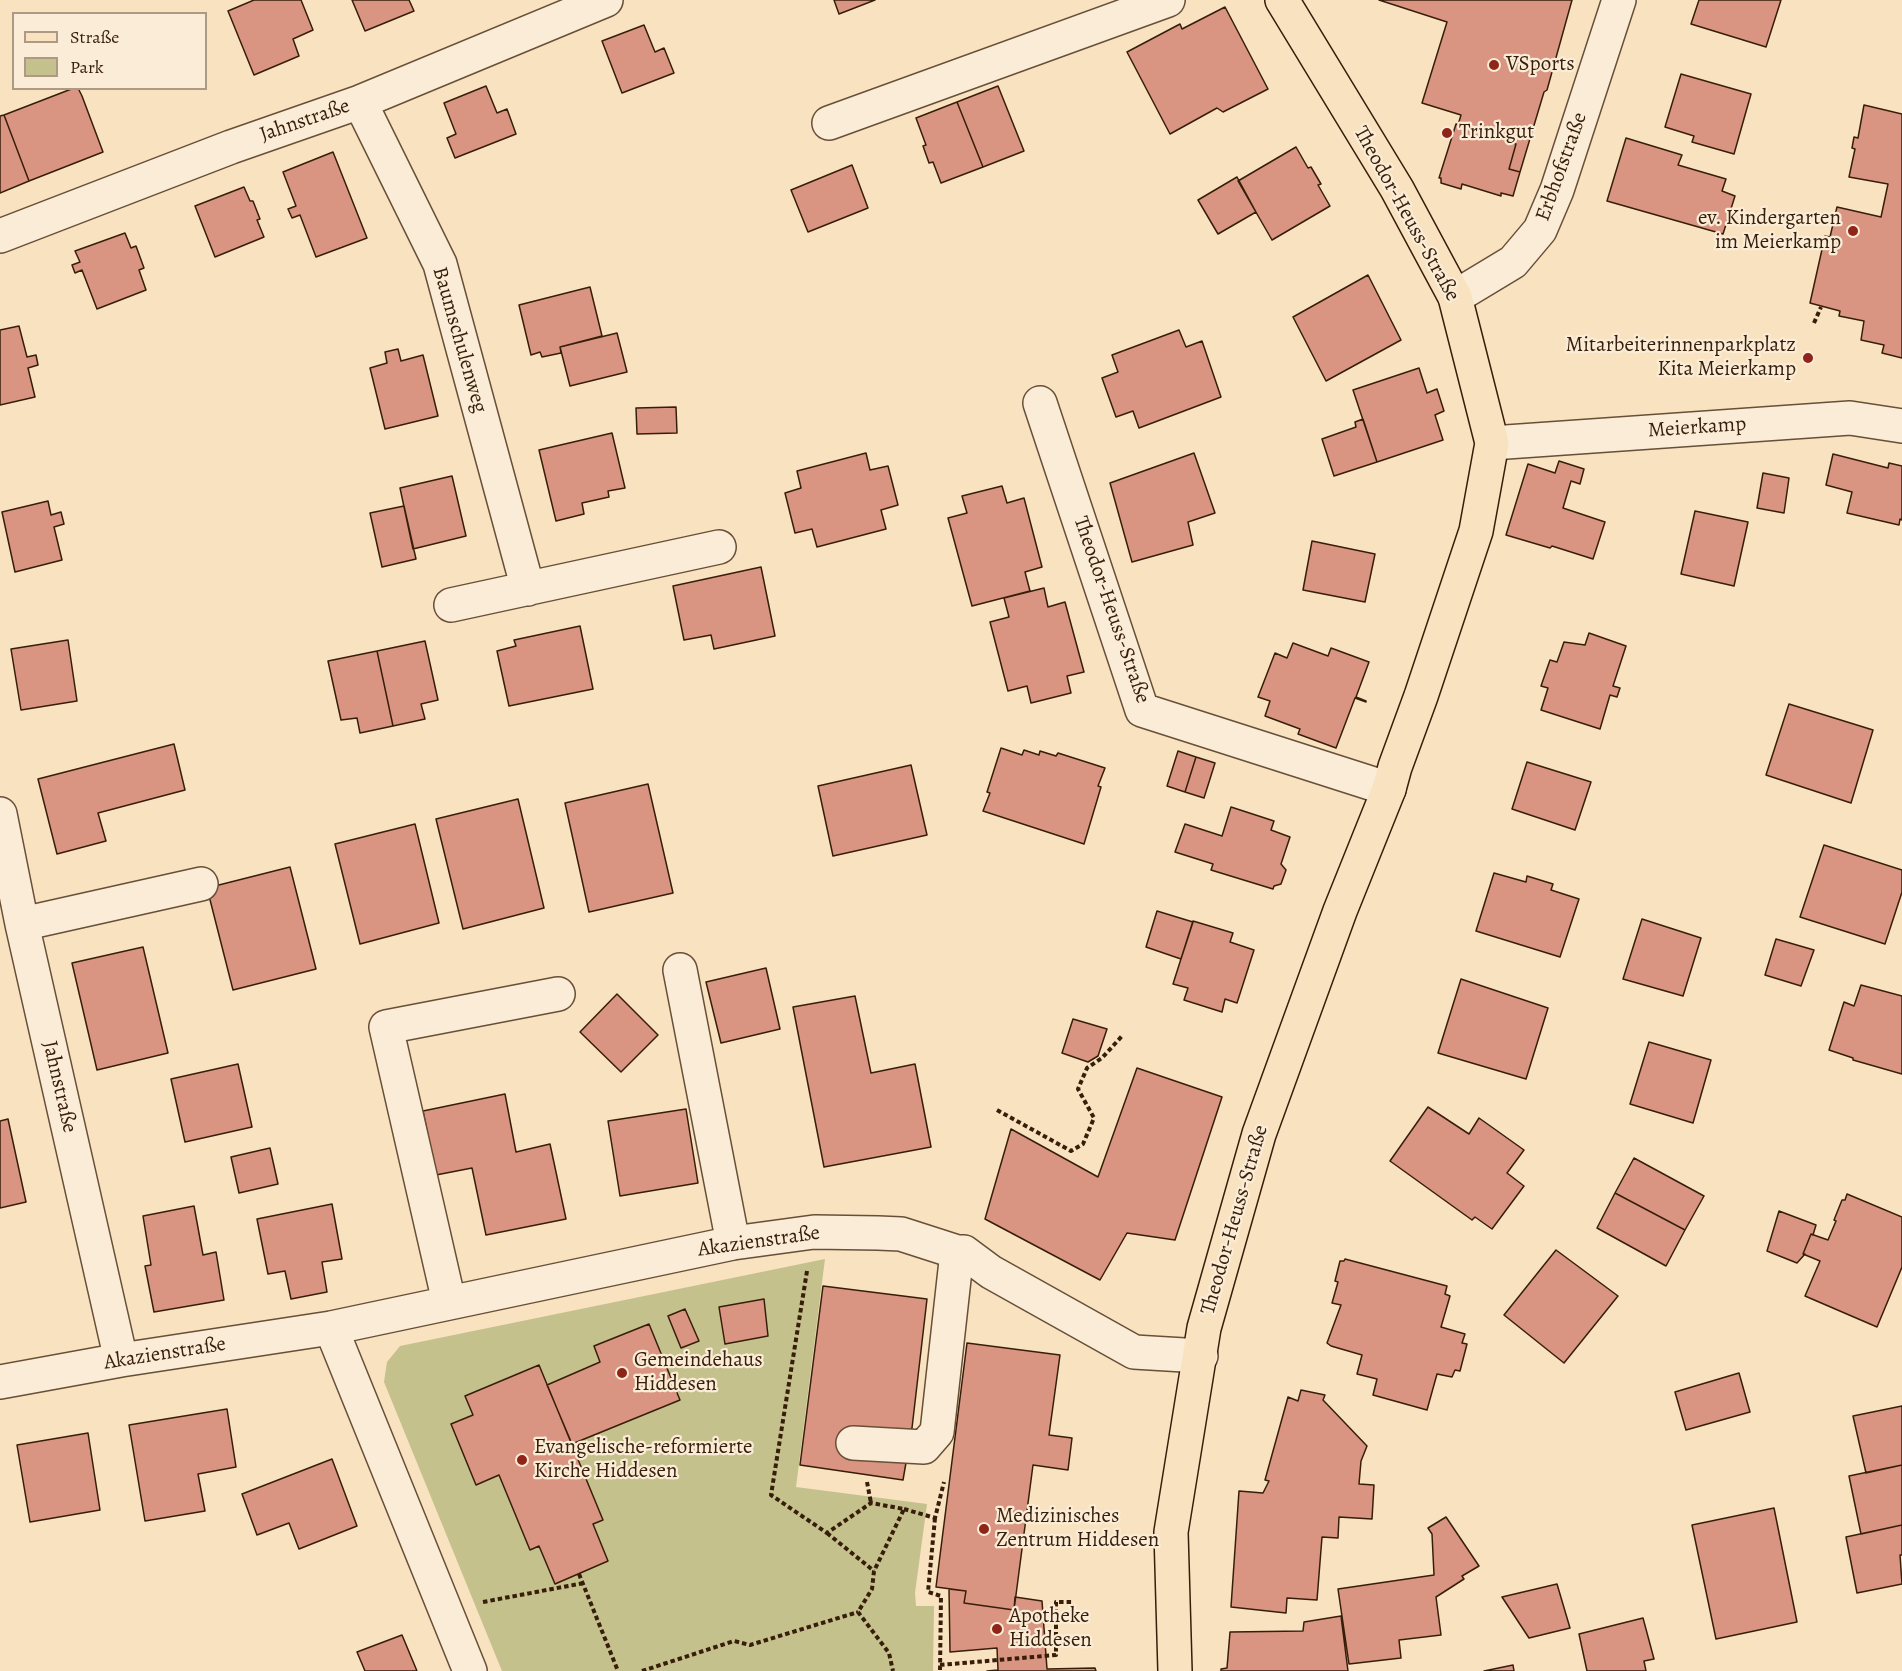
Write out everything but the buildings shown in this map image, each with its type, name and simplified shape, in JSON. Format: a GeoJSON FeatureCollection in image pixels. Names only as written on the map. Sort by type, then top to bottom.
{"type":"FeatureCollection","features":[{"type":"Feature","properties":{"kind":"main road","name":"Theodor-Heuss-Straße"},"geometry":{"type":"LineString","coordinates":[[1175,1671],[1171,1532],[1204,1328],[1259,1134],[1340,911],[1389,789],[1476,531],[1492,443],[1455,297],[1397,189],[1282,0]]}},
{"type":"Feature","properties":{"kind":"street","name":"Jahnstraße"},"geometry":{"type":"LineString","coordinates":[[0,236],[231,147],[360,102],[606,0]]}},
{"type":"Feature","properties":{"kind":"street"},"geometry":{"type":"LineString","coordinates":[[829,123],[1168,0]]}},
{"type":"Feature","properties":{"kind":"street","name":"Erbhofstraße"},"geometry":{"type":"LineString","coordinates":[[1455,297],[1513,262],[1540,230],[1557,190],[1619,0]]}},
{"type":"Feature","properties":{"kind":"street","name":"Baumschulenweg"},"geometry":{"type":"LineString","coordinates":[[360,102],[440,264],[528,589]]}},
{"type":"Feature","properties":{"kind":"street","name":"Theodor-Heuss-Straße"},"geometry":{"type":"LineString","coordinates":[[1040,403],[1142,710],[1389,789]]}},
{"type":"Feature","properties":{"kind":"street","name":"Meierkamp"},"geometry":{"type":"LineString","coordinates":[[1492,443],[1850,418],[1902,426]]}},
{"type":"Feature","properties":{"kind":"street"},"geometry":{"type":"LineString","coordinates":[[451,605],[719,547]]}},
{"type":"Feature","properties":{"kind":"street","name":"Jahnstraße"},"geometry":{"type":"LineString","coordinates":[[0,814],[22,924],[121,1360]]}},
{"type":"Feature","properties":{"kind":"street"},"geometry":{"type":"LineString","coordinates":[[22,924],[201,884]]}},
{"type":"Feature","properties":{"kind":"street"},"geometry":{"type":"LineString","coordinates":[[680,970],[733,1243]]}},
{"type":"Feature","properties":{"kind":"street"},"geometry":{"type":"LineString","coordinates":[[449,1302],[386,1027],[558,994]]}},
{"type":"Feature","properties":{"kind":"street","name":"Akazienstraße"},"geometry":{"type":"LineString","coordinates":[[0,1382],[121,1360],[332,1328],[733,1243],[814,1232],[901,1234],[963,1252],[991,1272],[1134,1352],[1201,1356]]}},
{"type":"Feature","properties":{"kind":"street"},"geometry":{"type":"LineString","coordinates":[[853,1443],[924,1447],[937,1432],[957,1252]]}},
{"type":"Feature","properties":{"kind":"street"},"geometry":{"type":"LineString","coordinates":[[332,1328],[470,1671]]}},
{"type":"Feature","properties":{"kind":"path"},"geometry":{"type":"LineString","coordinates":[[1814,323],[1821,307]]}},
{"type":"Feature","properties":{"kind":"path"},"geometry":{"type":"LineString","coordinates":[[997,1110],[1071,1151],[1083,1144],[1094,1118],[1078,1089],[1087,1068],[1102,1058],[1122,1036]]}},
{"type":"Feature","properties":{"kind":"path"},"geometry":{"type":"LineString","coordinates":[[866,1475],[871,1503]]}},
{"type":"Feature","properties":{"kind":"path"},"geometry":{"type":"LineString","coordinates":[[935,1518],[928,1592],[941,1596],[940,1671]]}},
{"type":"Feature","properties":{"kind":"path"},"geometry":{"type":"LineString","coordinates":[[827,1533],[874,1571]]}},
{"type":"Feature","properties":{"kind":"path"},"geometry":{"type":"LineString","coordinates":[[579,1574],[618,1671]]}},
{"type":"Feature","properties":{"kind":"path"},"geometry":{"type":"LineString","coordinates":[[444,1610],[584,1583]]}},
{"type":"Feature","properties":{"kind":"path"},"geometry":{"type":"LineString","coordinates":[[940,1665],[1056,1654],[1056,1602],[1073,1602]]}},
{"type":"Feature","properties":{"kind":"path"},"geometry":{"type":"LineString","coordinates":[[642,1671],[734,1641],[750,1645],[858,1612]]}},
{"type":"Feature","properties":{"kind":"green space"},"geometry":{"type":"Polygon","coordinates":[[[825,1259],[796,1487],[927,1504],[915,1593],[916,1606],[934,1606],[933,1671],[502,1671],[384,1382],[387,1362],[400,1346],[825,1259]]]}},
{"type":"Feature","properties":{"kind":"place","name":"VSports"},"geometry":{"type":"Point","coordinates":[1494,65]}},
{"type":"Feature","properties":{"kind":"place","name":"Trinkgut"},"geometry":{"type":"Point","coordinates":[1447,133]}},
{"type":"Feature","properties":{"kind":"place","name":"ev. Kindergarten im Meierkamp"},"geometry":{"type":"Point","coordinates":[1853,231]}},
{"type":"Feature","properties":{"kind":"place","name":"Mitarbeiterinnenparkplatz Kita Meierkamp"},"geometry":{"type":"Point","coordinates":[1808,358]}},
{"type":"Feature","properties":{"kind":"place","name":"Gemeindehaus Hiddesen"},"geometry":{"type":"Point","coordinates":[622,1373]}},
{"type":"Feature","properties":{"kind":"place","name":"Evangelische-reformierte Kirche Hiddesen"},"geometry":{"type":"Point","coordinates":[522,1460]}},
{"type":"Feature","properties":{"kind":"place","name":"Medizinisches Zentrum Hiddesen"},"geometry":{"type":"Point","coordinates":[984,1529]}},
{"type":"Feature","properties":{"kind":"place","name":"Apotheke Hiddesen"},"geometry":{"type":"Point","coordinates":[997,1629]}}]}
